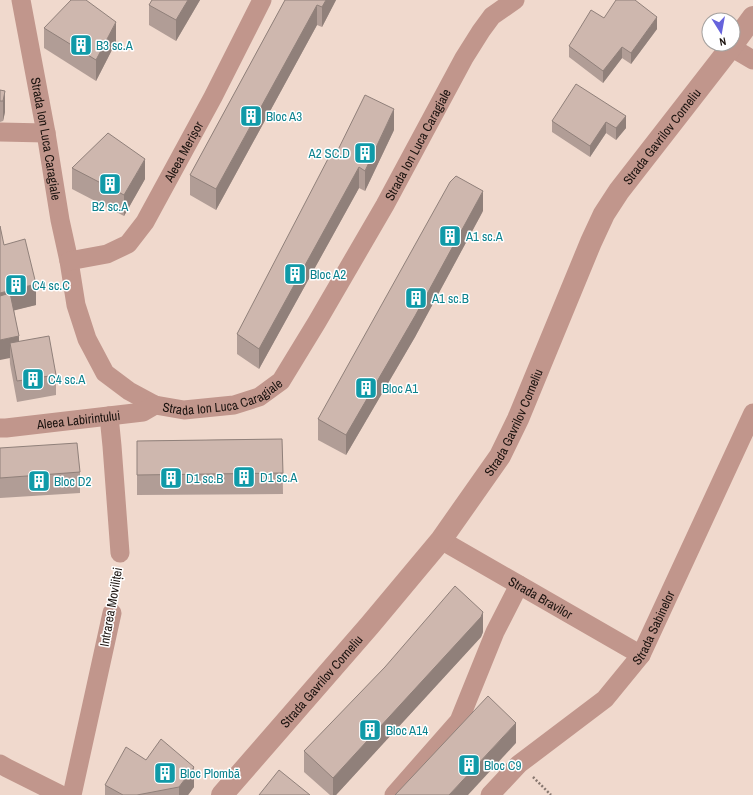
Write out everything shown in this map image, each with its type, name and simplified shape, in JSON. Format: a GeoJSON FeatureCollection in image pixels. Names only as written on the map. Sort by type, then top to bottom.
{"type":"FeatureCollection","features":[{"type":"Feature","properties":{"kind":"street","name":"Strada Ion Luca Caragiale"},"geometry":{"type":"LineString","coordinates":[[21,0],[76,305],[87,339],[105,373],[129,391],[155,404],[184,410],[234,405],[259,397],[281,381],[381,211],[464,58],[481,31],[492,8],[515,0]]}},
{"type":"Feature","properties":{"kind":"street","name":"Aleea Merișor"},"geometry":{"type":"LineString","coordinates":[[69,261],[107,254],[128,244],[145,222],[213,97],[262,0]]}},
{"type":"Feature","properties":{"kind":"street","name":"Strada Gavrilov Corneliu"},"geometry":{"type":"LineString","coordinates":[[741,33],[753,17]]}},
{"type":"Feature","properties":{"kind":"street","name":"Strada Gavrilov Corneliu"},"geometry":{"type":"LineString","coordinates":[[222,795],[441,540],[500,456],[522,412],[591,242],[604,214],[619,191],[727,52]]}},
{"type":"Feature","properties":{"kind":"street"},"geometry":{"type":"LineString","coordinates":[[739,52],[753,60]]}},
{"type":"Feature","properties":{"kind":"street"},"geometry":{"type":"LineString","coordinates":[[0,132],[46,133]]}},
{"type":"Feature","properties":{"kind":"street","name":"Aleea Labirintului"},"geometry":{"type":"LineString","coordinates":[[0,428],[143,412],[155,404]]}},
{"type":"Feature","properties":{"kind":"street","name":"Strada Sabinelor"},"geometry":{"type":"LineString","coordinates":[[490,795],[519,764],[604,699],[641,655],[753,413]]}},
{"type":"Feature","properties":{"kind":"street","name":"Intrarea Moviliței"},"geometry":{"type":"LineString","coordinates":[[109,416],[120,553]]}},
{"type":"Feature","properties":{"kind":"street","name":"Strada Bravilor"},"geometry":{"type":"LineString","coordinates":[[441,540],[641,655]]}},
{"type":"Feature","properties":{"kind":"street"},"geometry":{"type":"LineString","coordinates":[[394,795],[459,721],[495,632],[519,585]]}},
{"type":"Feature","properties":{"kind":"street","name":"Intrarea Moviliței"},"geometry":{"type":"LineString","coordinates":[[72,795],[112,613]]}},
{"type":"Feature","properties":{"kind":"street"},"geometry":{"type":"LineString","coordinates":[[0,764],[61,795]]}},
{"type":"Feature","properties":{"kind":"path","name":"Intrarea Moviliței"},"geometry":{"type":"LineString","coordinates":[[112,613],[120,553]]}},
{"type":"Feature","properties":{"kind":"path"},"geometry":{"type":"LineString","coordinates":[[519,764],[551,795]]}},
{"type":"Feature","properties":{"kind":"building"},"geometry":{"type":"Polygon","coordinates":[[[71,0],[86,0],[116,22],[96,60],[44,28],[71,0]]]}},
{"type":"Feature","properties":{"kind":"building"},"geometry":{"type":"Polygon","coordinates":[[[152,0],[188,0],[176,20],[149,5],[152,0]]]}},
{"type":"Feature","properties":{"kind":"building"},"geometry":{"type":"Polygon","coordinates":[[[285,0],[326,0],[322,7],[317,5],[216,189],[190,175],[285,0]]]}},
{"type":"Feature","properties":{"kind":"building"},"geometry":{"type":"Polygon","coordinates":[[[616,0],[635,0],[657,17],[631,53],[622,47],[603,71],[569,46],[591,10],[604,18],[616,0]]]}},
{"type":"Feature","properties":{"kind":"building"},"geometry":{"type":"Polygon","coordinates":[[[576,84],[626,116],[616,128],[606,122],[590,146],[552,121],[576,84]]]}},
{"type":"Feature","properties":{"kind":"building"},"geometry":{"type":"Polygon","coordinates":[[[0,90],[5,91],[3,101],[0,101],[0,90]]]}},
{"type":"Feature","properties":{"kind":"building"},"geometry":{"type":"Polygon","coordinates":[[[365,95],[394,109],[365,171],[359,167],[259,349],[237,334],[330,155],[334,158],[365,95]]]}},
{"type":"Feature","properties":{"kind":"building"},"geometry":{"type":"Polygon","coordinates":[[[108,133],[145,159],[124,195],[72,168],[108,133]]]}},
{"type":"Feature","properties":{"kind":"building"},"geometry":{"type":"Polygon","coordinates":[[[456,176],[483,191],[415,316],[346,435],[318,419],[450,182],[456,176]]]}},
{"type":"Feature","properties":{"kind":"building"},"geometry":{"type":"Polygon","coordinates":[[[0,226],[4,245],[25,239],[36,284],[0,293],[0,226]]]}},
{"type":"Feature","properties":{"kind":"building"},"geometry":{"type":"Polygon","coordinates":[[[10,293],[19,336],[0,340],[0,296],[10,293]]]}},
{"type":"Feature","properties":{"kind":"building"},"geometry":{"type":"Polygon","coordinates":[[[49,336],[56,375],[17,381],[10,343],[49,336]]]}},
{"type":"Feature","properties":{"kind":"building"},"geometry":{"type":"Polygon","coordinates":[[[282,439],[283,473],[137,475],[137,441],[282,439]]]}},
{"type":"Feature","properties":{"kind":"building"},"geometry":{"type":"Polygon","coordinates":[[[77,443],[80,472],[0,478],[0,448],[77,443]]]}},
{"type":"Feature","properties":{"kind":"building"},"geometry":{"type":"Polygon","coordinates":[[[455,586],[483,612],[481,617],[333,778],[304,751],[385,667],[455,586]]]}},
{"type":"Feature","properties":{"kind":"building"},"geometry":{"type":"Polygon","coordinates":[[[488,696],[516,723],[449,795],[395,795],[488,696]]]}},
{"type":"Feature","properties":{"kind":"building"},"geometry":{"type":"Polygon","coordinates":[[[161,739],[194,767],[179,787],[137,795],[123,795],[105,785],[126,747],[146,760],[161,739]]]}},
{"type":"Feature","properties":{"kind":"building"},"geometry":{"type":"Polygon","coordinates":[[[279,770],[310,795],[259,795],[279,770]]]}},
{"type":"Feature","properties":{"kind":"place","name":"B3 sc.A"},"geometry":{"type":"Point","coordinates":[81,45]}},
{"type":"Feature","properties":{"kind":"place","name":"Bloc A3"},"geometry":{"type":"Point","coordinates":[251,116]}},
{"type":"Feature","properties":{"kind":"place","name":"A2 SC.D"},"geometry":{"type":"Point","coordinates":[365,153]}},
{"type":"Feature","properties":{"kind":"place","name":"B2 sc.A"},"geometry":{"type":"Point","coordinates":[110,184]}},
{"type":"Feature","properties":{"kind":"place","name":"A1 sc.A"},"geometry":{"type":"Point","coordinates":[450,236]}},
{"type":"Feature","properties":{"kind":"place","name":"Bloc A2"},"geometry":{"type":"Point","coordinates":[295,274]}},
{"type":"Feature","properties":{"kind":"place","name":"C4 sc.C"},"geometry":{"type":"Point","coordinates":[16,285]}},
{"type":"Feature","properties":{"kind":"place","name":"A1 sc.B"},"geometry":{"type":"Point","coordinates":[416,298]}},
{"type":"Feature","properties":{"kind":"place","name":"C4 sc.A"},"geometry":{"type":"Point","coordinates":[33,379]}},
{"type":"Feature","properties":{"kind":"place","name":"Bloc A1"},"geometry":{"type":"Point","coordinates":[366,388]}},
{"type":"Feature","properties":{"kind":"place","name":"D1 sc.A"},"geometry":{"type":"Point","coordinates":[244,477]}},
{"type":"Feature","properties":{"kind":"place","name":"D1 sc.B"},"geometry":{"type":"Point","coordinates":[171,478]}},
{"type":"Feature","properties":{"kind":"place","name":"Bloc D2"},"geometry":{"type":"Point","coordinates":[39,481]}},
{"type":"Feature","properties":{"kind":"place","name":"Bloc A14"},"geometry":{"type":"Point","coordinates":[370,730]}},
{"type":"Feature","properties":{"kind":"place","name":"Bloc C9"},"geometry":{"type":"Point","coordinates":[469,765]}},
{"type":"Feature","properties":{"kind":"place","name":"Bloc Plombă"},"geometry":{"type":"Point","coordinates":[165,773]}}]}
